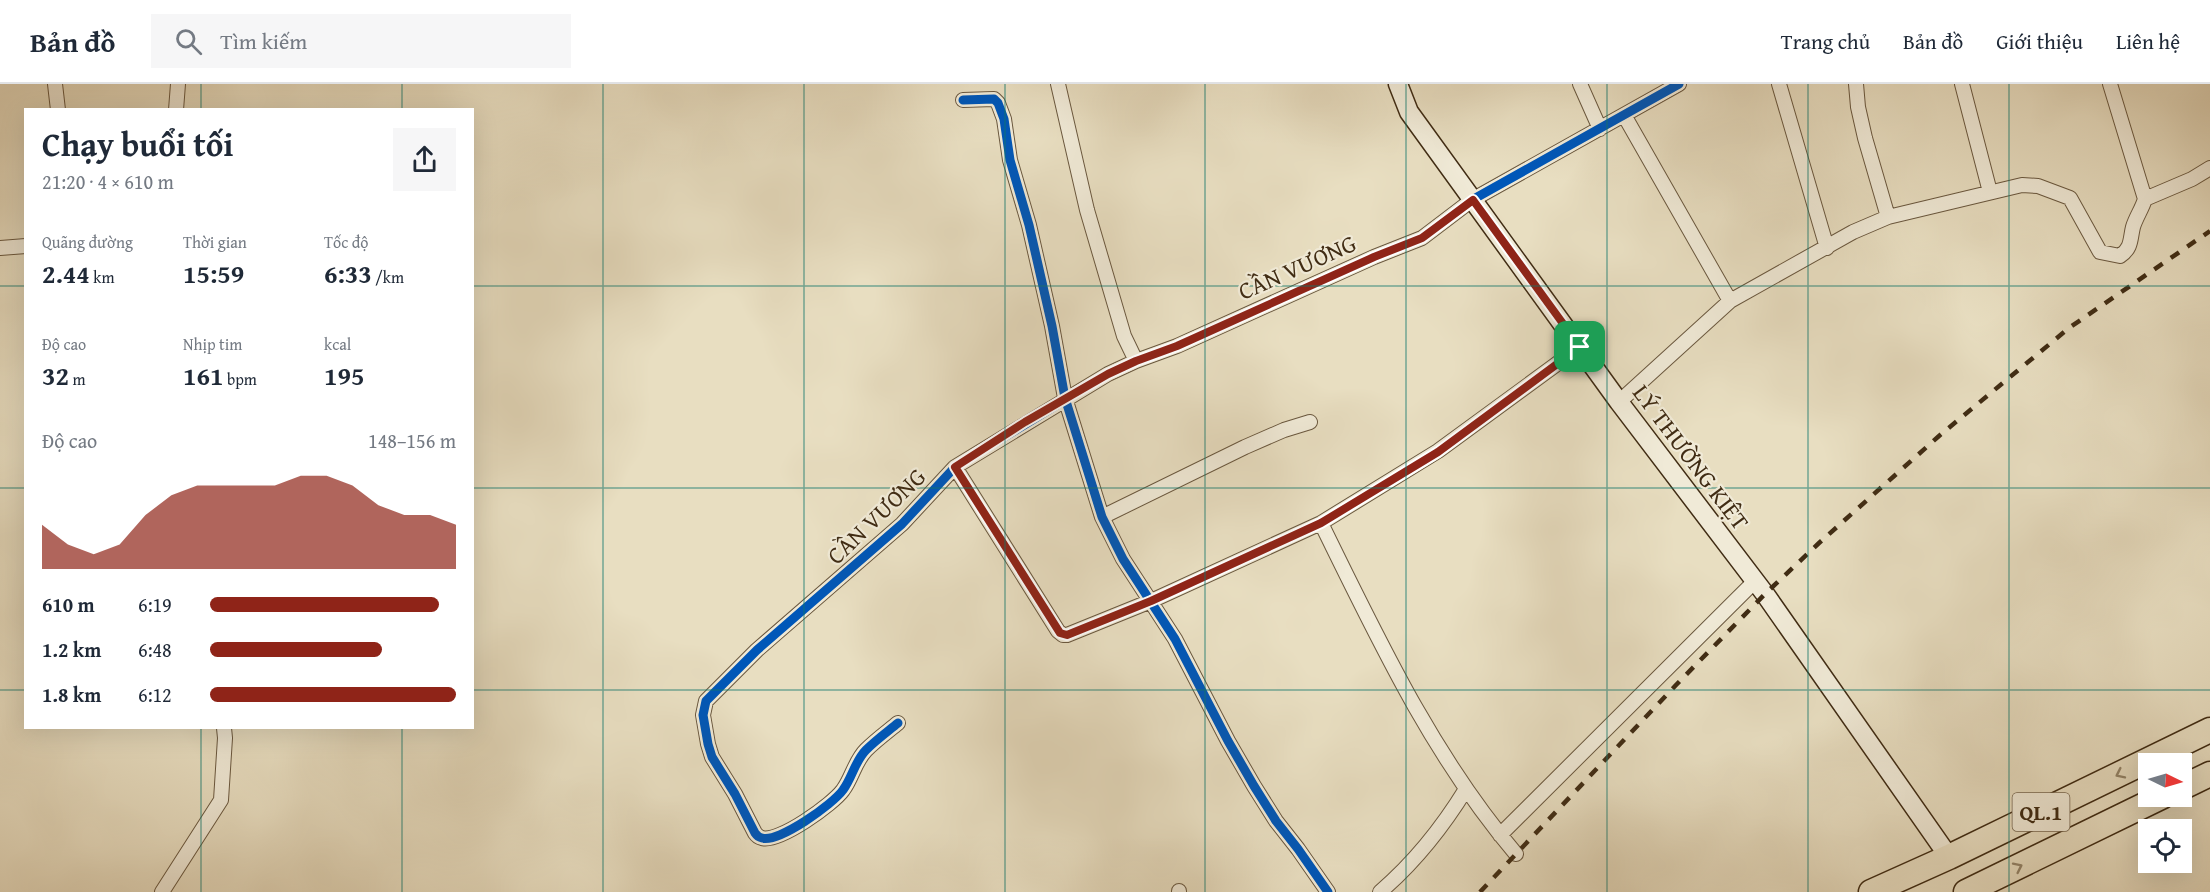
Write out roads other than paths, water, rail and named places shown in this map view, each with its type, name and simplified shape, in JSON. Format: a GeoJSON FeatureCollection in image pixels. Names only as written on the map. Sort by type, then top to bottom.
{"type":"FeatureCollection","features":[{"type":"Feature","properties":{"kind":"highway","name":"QL.1"},"geometry":{"type":"LineString","coordinates":[[1871,892],[2210,730]]}},
{"type":"Feature","properties":{"kind":"highway"},"geometry":{"type":"LineString","coordinates":[[2192,783],[2210,774]]}},
{"type":"Feature","properties":{"kind":"highway","name":"QL.1"},"geometry":{"type":"LineString","coordinates":[[1970,891],[2141,807]]}},
{"type":"Feature","properties":{"kind":"highway"},"geometry":{"type":"LineString","coordinates":[[1949,856],[1970,891]]}},
{"type":"Feature","properties":{"kind":"main road","name":"LÝ THƯỜNG KIỆT"},"geometry":{"type":"LineString","coordinates":[[1398,84],[1409,112],[1619,402],[1755,580],[1949,856]]}},
{"type":"Feature","properties":{"kind":"street"},"geometry":{"type":"LineString","coordinates":[[55,84],[58,108]]}},
{"type":"Feature","properties":{"kind":"street"},"geometry":{"type":"LineString","coordinates":[[176,108],[178,84]]}},
{"type":"Feature","properties":{"kind":"street"},"geometry":{"type":"LineString","coordinates":[[1058,84],[1087,210],[1124,336],[1136,361]]}},
{"type":"Feature","properties":{"kind":"street"},"geometry":{"type":"LineString","coordinates":[[1580,84],[1600,129]]}},
{"type":"Feature","properties":{"kind":"street","name":"CẦN VƯƠNG"},"geometry":{"type":"LineString","coordinates":[[898,723],[866,750],[843,790],[833,801],[818,813],[778,836],[765,839],[758,837],[755,833],[712,757],[703,707],[710,694],[757,650],[902,524],[955,467],[1065,398],[1136,361],[1177,346],[1374,257],[1422,238],[1473,200],[1679,84]]}},
{"type":"Feature","properties":{"kind":"street"},"geometry":{"type":"LineString","coordinates":[[1779,84],[1827,248]]}},
{"type":"Feature","properties":{"kind":"street"},"geometry":{"type":"LineString","coordinates":[[1856,84],[1858,107],[1865,138],[1888,217]]}},
{"type":"Feature","properties":{"kind":"street"},"geometry":{"type":"LineString","coordinates":[[1962,84],[1989,192]]}},
{"type":"Feature","properties":{"kind":"street"},"geometry":{"type":"LineString","coordinates":[[1619,402],[1730,301],[1853,232],[1888,217],[2022,185],[2038,186],[2065,195],[2075,204],[2100,252],[2120,256],[2127,251],[2132,239],[2133,226],[2145,199],[2110,84]]}},
{"type":"Feature","properties":{"kind":"street"},"geometry":{"type":"LineString","coordinates":[[963,100],[994,99],[1001,111],[1010,160],[1041,277],[1065,398],[1102,517],[1123,559],[1175,639],[1254,786],[1276,821],[1328,892]]}},
{"type":"Feature","properties":{"kind":"street"},"geometry":{"type":"LineString","coordinates":[[1624,115],[1730,301]]}},
{"type":"Feature","properties":{"kind":"street"},"geometry":{"type":"LineString","coordinates":[[2145,199],[2192,179],[2210,168]]}},
{"type":"Feature","properties":{"kind":"street"},"geometry":{"type":"LineString","coordinates":[[0,248],[24,246]]}},
{"type":"Feature","properties":{"kind":"street"},"geometry":{"type":"LineString","coordinates":[[955,467],[1062,634],[1067,635],[1151,601],[1321,523],[1438,452],[1580,347]]}},
{"type":"Feature","properties":{"kind":"street"},"geometry":{"type":"LineString","coordinates":[[1102,517],[1245,447],[1284,430],[1310,422]]}},
{"type":"Feature","properties":{"kind":"street"},"geometry":{"type":"LineString","coordinates":[[1321,523],[1416,712],[1484,816],[1516,854]]}},
{"type":"Feature","properties":{"kind":"street"},"geometry":{"type":"LineString","coordinates":[[1500,835],[1755,580]]}},
{"type":"Feature","properties":{"kind":"street"},"geometry":{"type":"LineString","coordinates":[[162,892],[221,800],[224,729]]}},
{"type":"Feature","properties":{"kind":"street"},"geometry":{"type":"LineString","coordinates":[[1380,892],[1401,874],[1425,848],[1466,789]]}},
{"type":"Feature","properties":{"kind":"railway"},"geometry":{"type":"LineString","coordinates":[[1480,892],[1676,685],[1765,594],[1819,543],[1939,436],[2069,328],[2210,231]]}}]}
